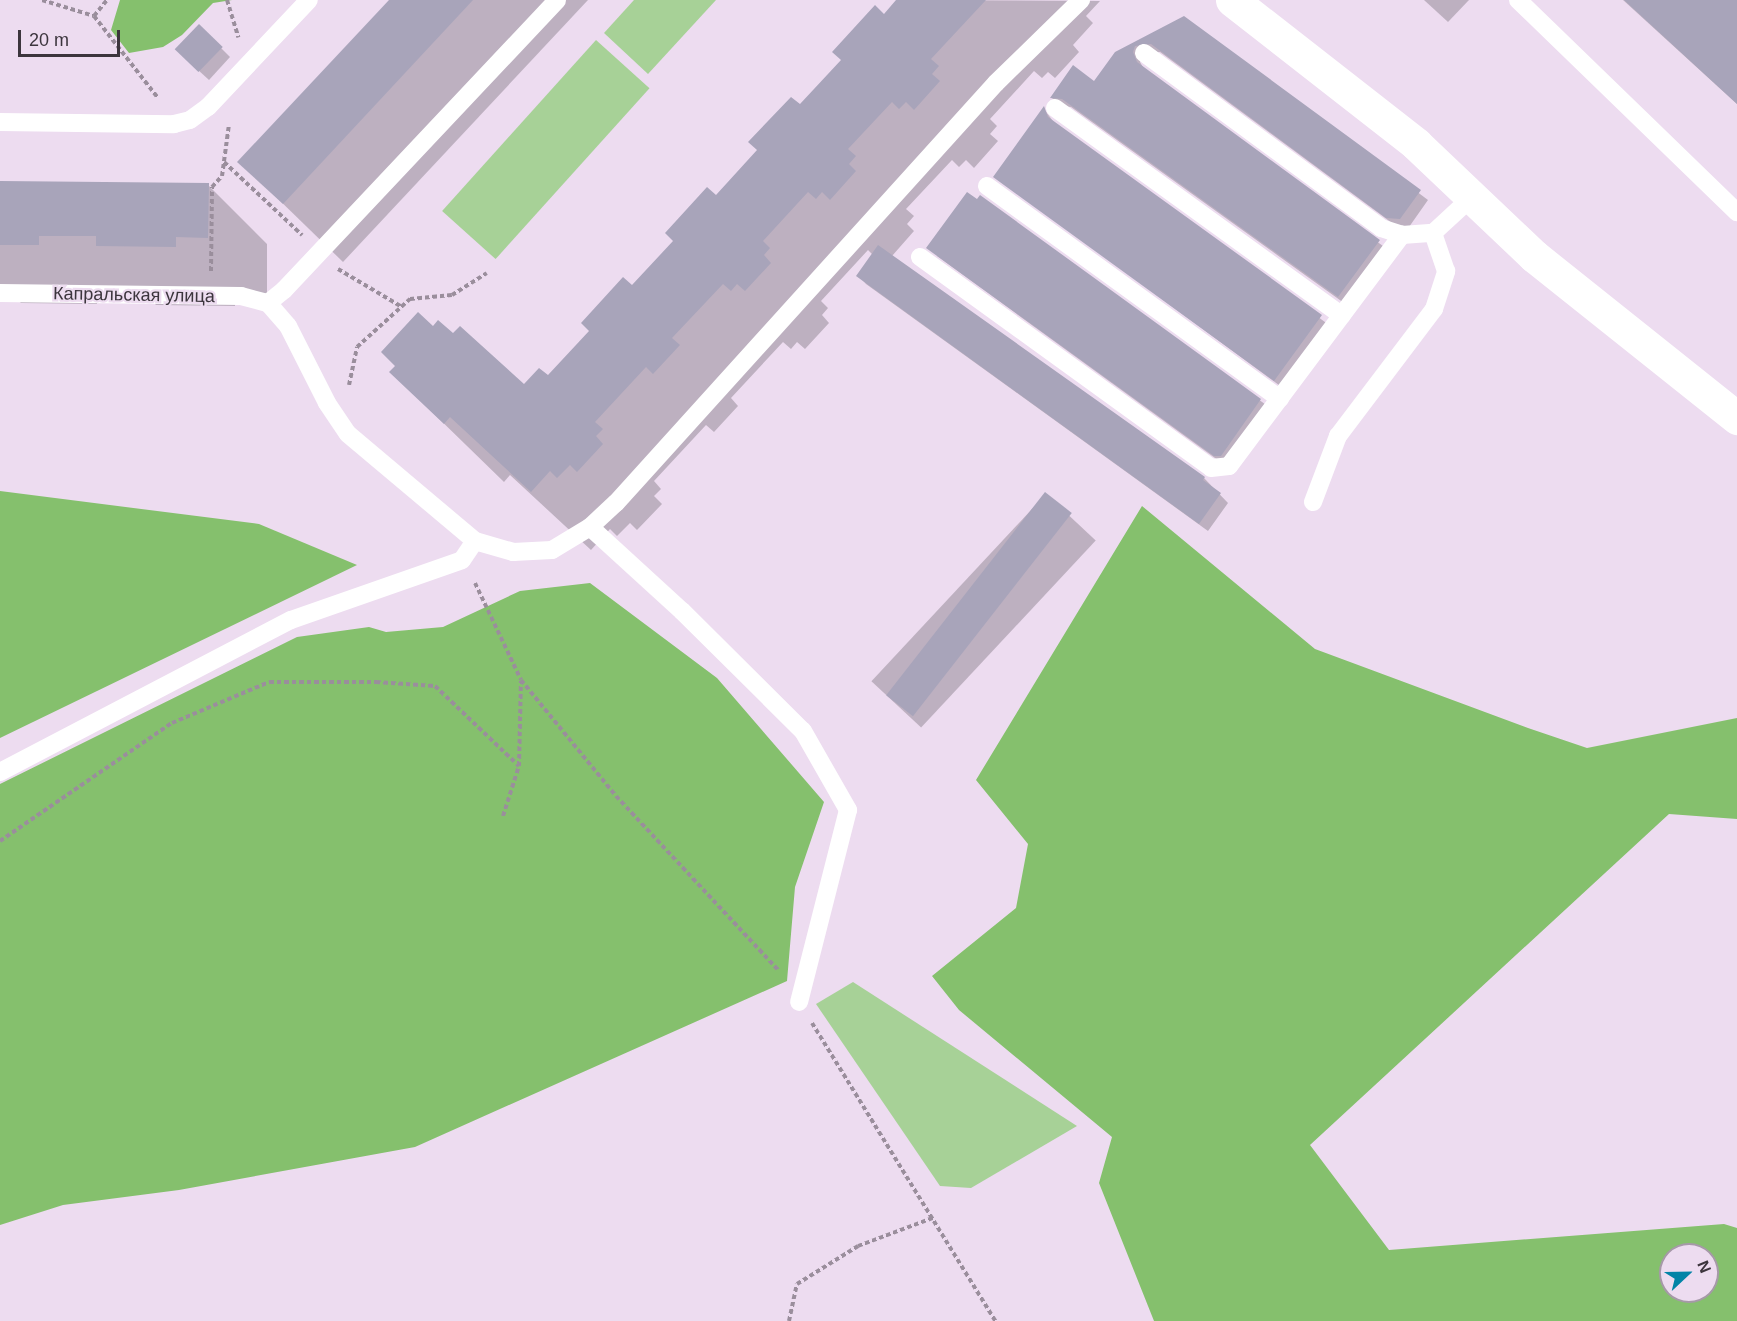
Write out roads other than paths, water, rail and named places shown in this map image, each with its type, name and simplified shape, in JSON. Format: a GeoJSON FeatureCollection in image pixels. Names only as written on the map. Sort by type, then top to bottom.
{"type":"FeatureCollection","features":[{"type":"Feature","properties":{"kind":"street"},"geometry":{"type":"LineString","coordinates":[[1232,0],[1416,144],[1534,256],[1737,418]]}},
{"type":"Feature","properties":{"kind":"lane"},"geometry":{"type":"LineString","coordinates":[[0,122],[174,124],[190,120],[208,107],[309,0]]}},
{"type":"Feature","properties":{"kind":"lane"},"geometry":{"type":"LineString","coordinates":[[557,0],[268,303],[288,326],[334,414],[348,434],[475,541],[513,552],[552,550],[590,527],[616,503],[996,83],[1081,0]]}},
{"type":"Feature","properties":{"kind":"lane"},"geometry":{"type":"LineString","coordinates":[[1518,0],[1737,212]]}},
{"type":"Feature","properties":{"kind":"lane"},"geometry":{"type":"LineString","coordinates":[[1144,52],[1382,228],[1402,235],[1433,233],[1472,197]]}},
{"type":"Feature","properties":{"kind":"lane"},"geometry":{"type":"LineString","coordinates":[[1055,108],[1341,316]]}},
{"type":"Feature","properties":{"kind":"lane"},"geometry":{"type":"LineString","coordinates":[[987,186],[1280,399]]}},
{"type":"Feature","properties":{"kind":"lane"},"geometry":{"type":"LineString","coordinates":[[1312,502],[1338,436],[1434,309],[1446,271],[1433,233]]}},
{"type":"Feature","properties":{"kind":"lane"},"geometry":{"type":"LineString","coordinates":[[920,257],[1211,468],[1229,466],[1402,235]]}},
{"type":"Feature","properties":{"kind":"lane","name":"Капральская улица"},"geometry":{"type":"LineString","coordinates":[[0,293],[241,296],[268,303]]}},
{"type":"Feature","properties":{"kind":"lane"},"geometry":{"type":"LineString","coordinates":[[590,527],[682,611],[803,731],[848,810],[799,1002]]}},
{"type":"Feature","properties":{"kind":"lane"},"geometry":{"type":"LineString","coordinates":[[0,772],[291,620],[462,560],[475,541]]}}]}
